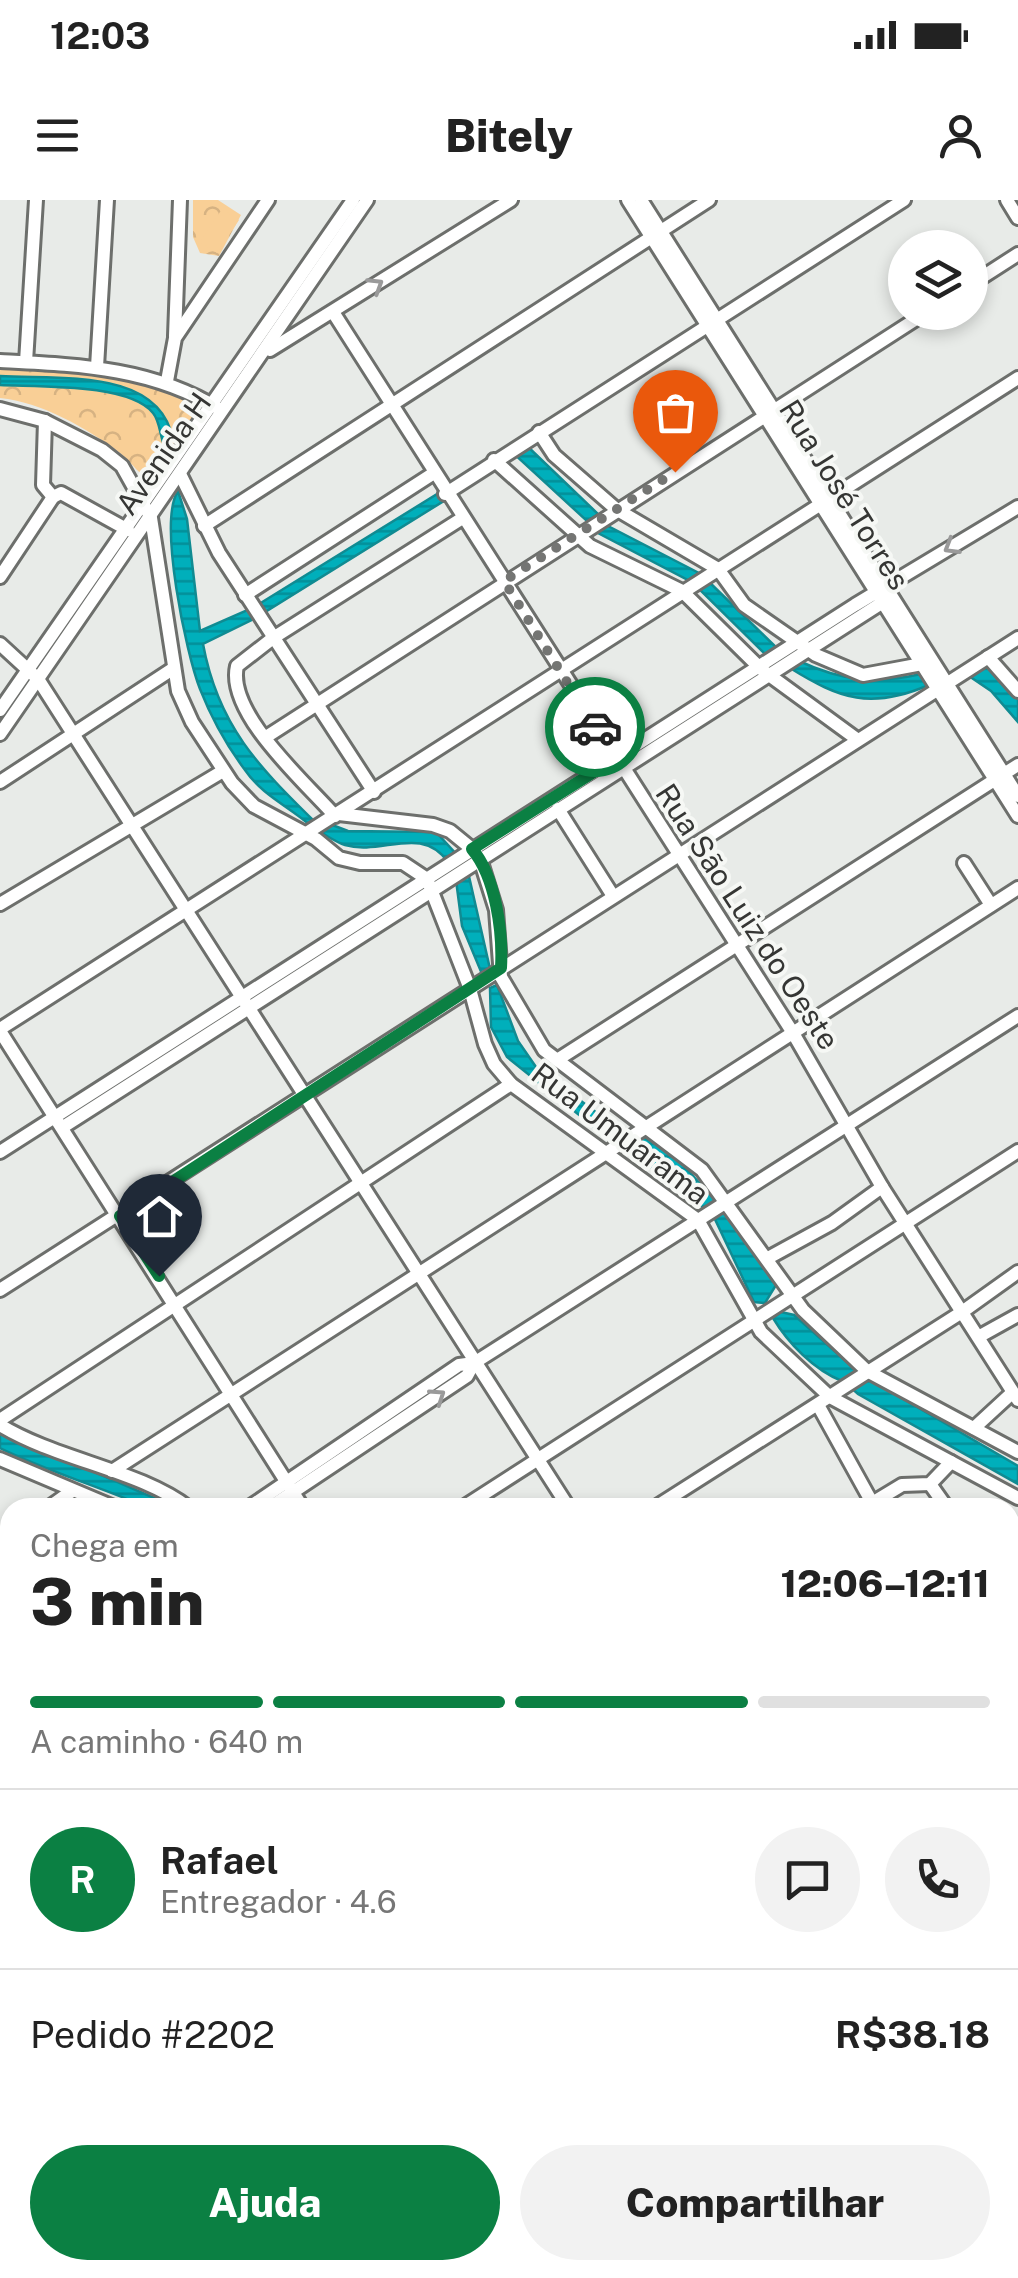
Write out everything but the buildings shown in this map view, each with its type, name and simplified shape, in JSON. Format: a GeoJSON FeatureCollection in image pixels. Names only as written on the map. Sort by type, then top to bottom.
{"type":"FeatureCollection","features":[{"type":"Feature","properties":{"kind":"street"},"geometry":{"type":"LineString","coordinates":[[26,362],[36,200]]}},
{"type":"Feature","properties":{"kind":"street"},"geometry":{"type":"LineString","coordinates":[[97,367],[107,200]]}},
{"type":"Feature","properties":{"kind":"street"},"geometry":{"type":"LineString","coordinates":[[168,381],[175,338],[180,200]]}},
{"type":"Feature","properties":{"kind":"street"},"geometry":{"type":"LineString","coordinates":[[175,338],[268,200]]}},
{"type":"Feature","properties":{"kind":"street","name":"Avenida H"},"geometry":{"type":"LineString","coordinates":[[0,710],[34,673],[147,512],[353,200]]}},
{"type":"Feature","properties":{"kind":"street","name":"Avenida H"},"geometry":{"type":"LineString","coordinates":[[0,734],[34,673],[128,530],[181,476],[218,408],[263,354],[367,200]]}},
{"type":"Feature","properties":{"kind":"street"},"geometry":{"type":"LineString","coordinates":[[263,354],[511,200]]}},
{"type":"Feature","properties":{"kind":"street","name":"Rua José Torres"},"geometry":{"type":"LineString","coordinates":[[628,200],[656,234]]}},
{"type":"Feature","properties":{"kind":"street","name":"Rua José Torres"},"geometry":{"type":"LineString","coordinates":[[640,200],[656,234],[712,324],[999,776],[1018,816]]}},
{"type":"Feature","properties":{"kind":"street"},"geometry":{"type":"LineString","coordinates":[[204,526],[709,200]]}},
{"type":"Feature","properties":{"kind":"street"},"geometry":{"type":"LineString","coordinates":[[445,494],[904,200]]}},
{"type":"Feature","properties":{"kind":"street"},"geometry":{"type":"LineString","coordinates":[[1007,200],[1018,218]]}},
{"type":"Feature","properties":{"kind":"street"},"geometry":{"type":"LineString","coordinates":[[988,273],[1018,254]]}},
{"type":"Feature","properties":{"kind":"street","name":"Rua São Luiz do Oeste"},"geometry":{"type":"LineString","coordinates":[[332,312],[676,856],[793,1033],[882,1187],[1014,1390]]}},
{"type":"Feature","properties":{"kind":"street"},"geometry":{"type":"LineString","coordinates":[[266,736],[899,330]]}},
{"type":"Feature","properties":{"kind":"street"},"geometry":{"type":"LineString","coordinates":[[0,361],[97,367],[168,381],[218,408]]}},
{"type":"Feature","properties":{"kind":"street"},"geometry":{"type":"LineString","coordinates":[[296,1498],[0,1030],[1018,378]]}},
{"type":"Feature","properties":{"kind":"street"},"geometry":{"type":"LineString","coordinates":[[0,409],[45,421],[114,458],[147,512],[184,708],[223,771],[254,806],[348,861],[403,863],[429,884]]}},
{"type":"Feature","properties":{"kind":"street"},"geometry":{"type":"LineString","coordinates":[[45,421],[42,479],[53,497]]}},
{"type":"Feature","properties":{"kind":"street"},"geometry":{"type":"LineString","coordinates":[[538,432],[554,455],[616,509],[718,569],[744,604],[837,667],[863,674],[922,664]]}},
{"type":"Feature","properties":{"kind":"street"},"geometry":{"type":"LineString","coordinates":[[494,460],[576,535],[609,557],[682,591],[767,672],[858,740]]}},
{"type":"Feature","properties":{"kind":"street"},"geometry":{"type":"LineString","coordinates":[[245,594],[434,473]]}},
{"type":"Feature","properties":{"kind":"street"},"geometry":{"type":"LineString","coordinates":[[181,476],[204,526],[245,594],[374,792]]}},
{"type":"Feature","properties":{"kind":"street"},"geometry":{"type":"LineString","coordinates":[[0,577],[53,497],[61,493],[128,530]]}},
{"type":"Feature","properties":{"kind":"street"},"geometry":{"type":"LineString","coordinates":[[0,1152],[59,1121],[246,1003],[767,672],[1018,506]]}},
{"type":"Feature","properties":{"kind":"street"},"geometry":{"type":"LineString","coordinates":[[461,518],[250,653],[238,666],[235,684],[247,715],[337,815],[433,825],[450,831],[476,854]]}},
{"type":"Feature","properties":{"kind":"street","name":"Rua José Torres"},"geometry":{"type":"LineString","coordinates":[[883,595],[922,664],[942,688]]}},
{"type":"Feature","properties":{"kind":"street"},"geometry":{"type":"LineString","coordinates":[[0,1290],[1018,638]]}},
{"type":"Feature","properties":{"kind":"street"},"geometry":{"type":"LineString","coordinates":[[0,644],[34,673],[562,1498]]}},
{"type":"Feature","properties":{"kind":"street"},"geometry":{"type":"LineString","coordinates":[[988,657],[1018,691]]}},
{"type":"Feature","properties":{"kind":"street"},"geometry":{"type":"LineString","coordinates":[[0,782],[174,668]]}},
{"type":"Feature","properties":{"kind":"street"},"geometry":{"type":"LineString","coordinates":[[476,854],[558,809],[619,763]]}},
{"type":"Feature","properties":{"kind":"street"},"geometry":{"type":"LineString","coordinates":[[557,1060],[1018,765]]}},
{"type":"Feature","properties":{"kind":"street"},"geometry":{"type":"LineString","coordinates":[[0,904],[129,823],[223,771]]}},
{"type":"Feature","properties":{"kind":"street","name":"Rua José Torres"},"geometry":{"type":"LineString","coordinates":[[999,776],[1018,796]]}},
{"type":"Feature","properties":{"kind":"street"},"geometry":{"type":"LineString","coordinates":[[558,809],[613,896]]}},
{"type":"Feature","properties":{"kind":"street","name":"Rua Umuarama"},"geometry":{"type":"LineString","coordinates":[[476,854],[496,910],[501,978],[536,1040],[702,1170],[822,1332],[866,1370],[1018,1452]]}},
{"type":"Feature","properties":{"kind":"street"},"geometry":{"type":"LineString","coordinates":[[964,863],[990,906]]}},
{"type":"Feature","properties":{"kind":"street","name":"Rua Umuarama"},"geometry":{"type":"LineString","coordinates":[[429,884],[470,988],[494,1064],[511,1084],[698,1220],[754,1322],[824,1401],[1018,1498]]}},
{"type":"Feature","properties":{"kind":"street"},"geometry":{"type":"LineString","coordinates":[[112,1472],[1018,888]]}},
{"type":"Feature","properties":{"kind":"street"},"geometry":{"type":"LineString","coordinates":[[280,1498],[459,1365],[474,1364],[1018,1016]]}},
{"type":"Feature","properties":{"kind":"street"},"geometry":{"type":"LineString","coordinates":[[0,1423],[511,1084]]}},
{"type":"Feature","properties":{"kind":"street"},"geometry":{"type":"LineString","coordinates":[[478,1498],[1018,1150]]}},
{"type":"Feature","properties":{"kind":"street"},"geometry":{"type":"LineString","coordinates":[[768,1258],[832,1223],[882,1187]]}},
{"type":"Feature","properties":{"kind":"street"},"geometry":{"type":"LineString","coordinates":[[670,1498],[962,1312],[1018,1272]]}},
{"type":"Feature","properties":{"kind":"street"},"geometry":{"type":"LineString","coordinates":[[980,1336],[1018,1314]]}},
{"type":"Feature","properties":{"kind":"street"},"geometry":{"type":"LineString","coordinates":[[974,1428],[1014,1390]]}},
{"type":"Feature","properties":{"kind":"street"},"geometry":{"type":"LineString","coordinates":[[824,1401],[867,1498]]}},
{"type":"Feature","properties":{"kind":"street"},"geometry":{"type":"LineString","coordinates":[[0,1423],[167,1498]]}},
{"type":"Feature","properties":{"kind":"street"},"geometry":{"type":"LineString","coordinates":[[0,1459],[90,1498]]}},
{"type":"Feature","properties":{"kind":"street"},"geometry":{"type":"LineString","coordinates":[[883,1498],[902,1485],[930,1484],[951,1462]]}},
{"type":"Feature","properties":{"kind":"street"},"geometry":{"type":"LineString","coordinates":[[930,1484],[939,1498]]}},
{"type":"Feature","properties":{"kind":"street"},"geometry":{"type":"LineString","coordinates":[[269,1498],[290,1488]]}},
{"type":"Feature","properties":{"kind":"street"},"geometry":{"type":"LineString","coordinates":[[62,1498],[72,1491]]}},
{"type":"Feature","properties":{"kind":"green space"},"geometry":{"type":"Polygon","coordinates":[[[193,200],[218,200],[241,215],[219,256],[200,253],[193,237],[193,200]]]}},
{"type":"Feature","properties":{"kind":"green space"},"geometry":{"type":"Polygon","coordinates":[[[222,209],[239,220],[217,253],[200,242],[222,209]]]}},
{"type":"Feature","properties":{"kind":"green space"},"geometry":{"type":"Polygon","coordinates":[[[0,367],[131,378],[180,395],[205,409],[156,482],[93,434],[47,411],[0,398],[0,367]]]}},
{"type":"Feature","properties":{"kind":"water"},"geometry":{"type":"Polygon","coordinates":[[[0,376],[77,379],[128,389],[149,400],[164,416],[173,440],[163,442],[153,413],[124,396],[81,388],[0,385],[0,376]]]}},
{"type":"Feature","properties":{"kind":"water"},"geometry":{"type":"Polygon","coordinates":[[[525,444],[598,514],[587,521],[512,452],[525,444]]]}},
{"type":"Feature","properties":{"kind":"water"},"geometry":{"type":"Polygon","coordinates":[[[178,491],[187,519],[200,631],[252,608],[258,617],[203,644],[219,699],[259,763],[315,822],[310,825],[252,779],[226,741],[200,689],[188,647],[172,557],[173,507],[178,491]]]}},
{"type":"Feature","properties":{"kind":"water"},"geometry":{"type":"Polygon","coordinates":[[[442,491],[447,499],[265,612],[259,604],[442,491]]]}},
{"type":"Feature","properties":{"kind":"water"},"geometry":{"type":"Polygon","coordinates":[[[603,520],[699,573],[688,580],[598,533],[592,527],[603,520]]]}},
{"type":"Feature","properties":{"kind":"water"},"geometry":{"type":"Polygon","coordinates":[[[705,578],[780,651],[769,658],[695,585],[705,578]]]}},
{"type":"Feature","properties":{"kind":"water"},"geometry":{"type":"Polygon","coordinates":[[[799,661],[859,679],[921,674],[929,685],[890,697],[856,698],[790,668],[799,661]]]}},
{"type":"Feature","properties":{"kind":"water"},"geometry":{"type":"Polygon","coordinates":[[[980,665],[990,668],[1018,699],[1018,722],[991,691],[966,674],[980,665]]]}},
{"type":"Feature","properties":{"kind":"water"},"geometry":{"type":"Polygon","coordinates":[[[327,823],[348,831],[436,832],[458,856],[448,862],[426,845],[413,843],[345,845],[316,830],[327,823]]]}},
{"type":"Feature","properties":{"kind":"water"},"geometry":{"type":"Polygon","coordinates":[[[468,872],[490,969],[482,974],[462,926],[456,880],[468,872]]]}},
{"type":"Feature","properties":{"kind":"water"},"geometry":{"type":"Polygon","coordinates":[[[497,985],[518,1041],[536,1067],[626,1135],[614,1143],[507,1057],[491,1027],[490,988],[497,985]]]}},
{"type":"Feature","properties":{"kind":"water"},"geometry":{"type":"Polygon","coordinates":[[[640,1136],[670,1151],[717,1202],[706,1210],[624,1146],[640,1136]]]}},
{"type":"Feature","properties":{"kind":"water"},"geometry":{"type":"Polygon","coordinates":[[[722,1207],[776,1285],[765,1303],[754,1302],[713,1215],[722,1207]]]}},
{"type":"Feature","properties":{"kind":"water"},"geometry":{"type":"Polygon","coordinates":[[[781,1312],[794,1315],[857,1371],[842,1381],[812,1363],[773,1318],[781,1312]]]}},
{"type":"Feature","properties":{"kind":"water"},"geometry":{"type":"Polygon","coordinates":[[[864,1376],[1018,1466],[1018,1484],[858,1394],[849,1386],[864,1376]]]}},
{"type":"Feature","properties":{"kind":"water"},"geometry":{"type":"Polygon","coordinates":[[[0,1431],[154,1498],[124,1498],[0,1448],[0,1431]]]}},
{"type":"Feature","properties":{"kind":"way so far"},"geometry":{"type":"LineString","coordinates":[[595,727],[504,581],[675,472]]}},
{"type":"Feature","properties":{"kind":"route"},"geometry":{"type":"LineString","coordinates":[[159,1276],[120,1216],[501,968],[496,910],[480,858],[472,849],[616,758],[595,727]]}}]}
